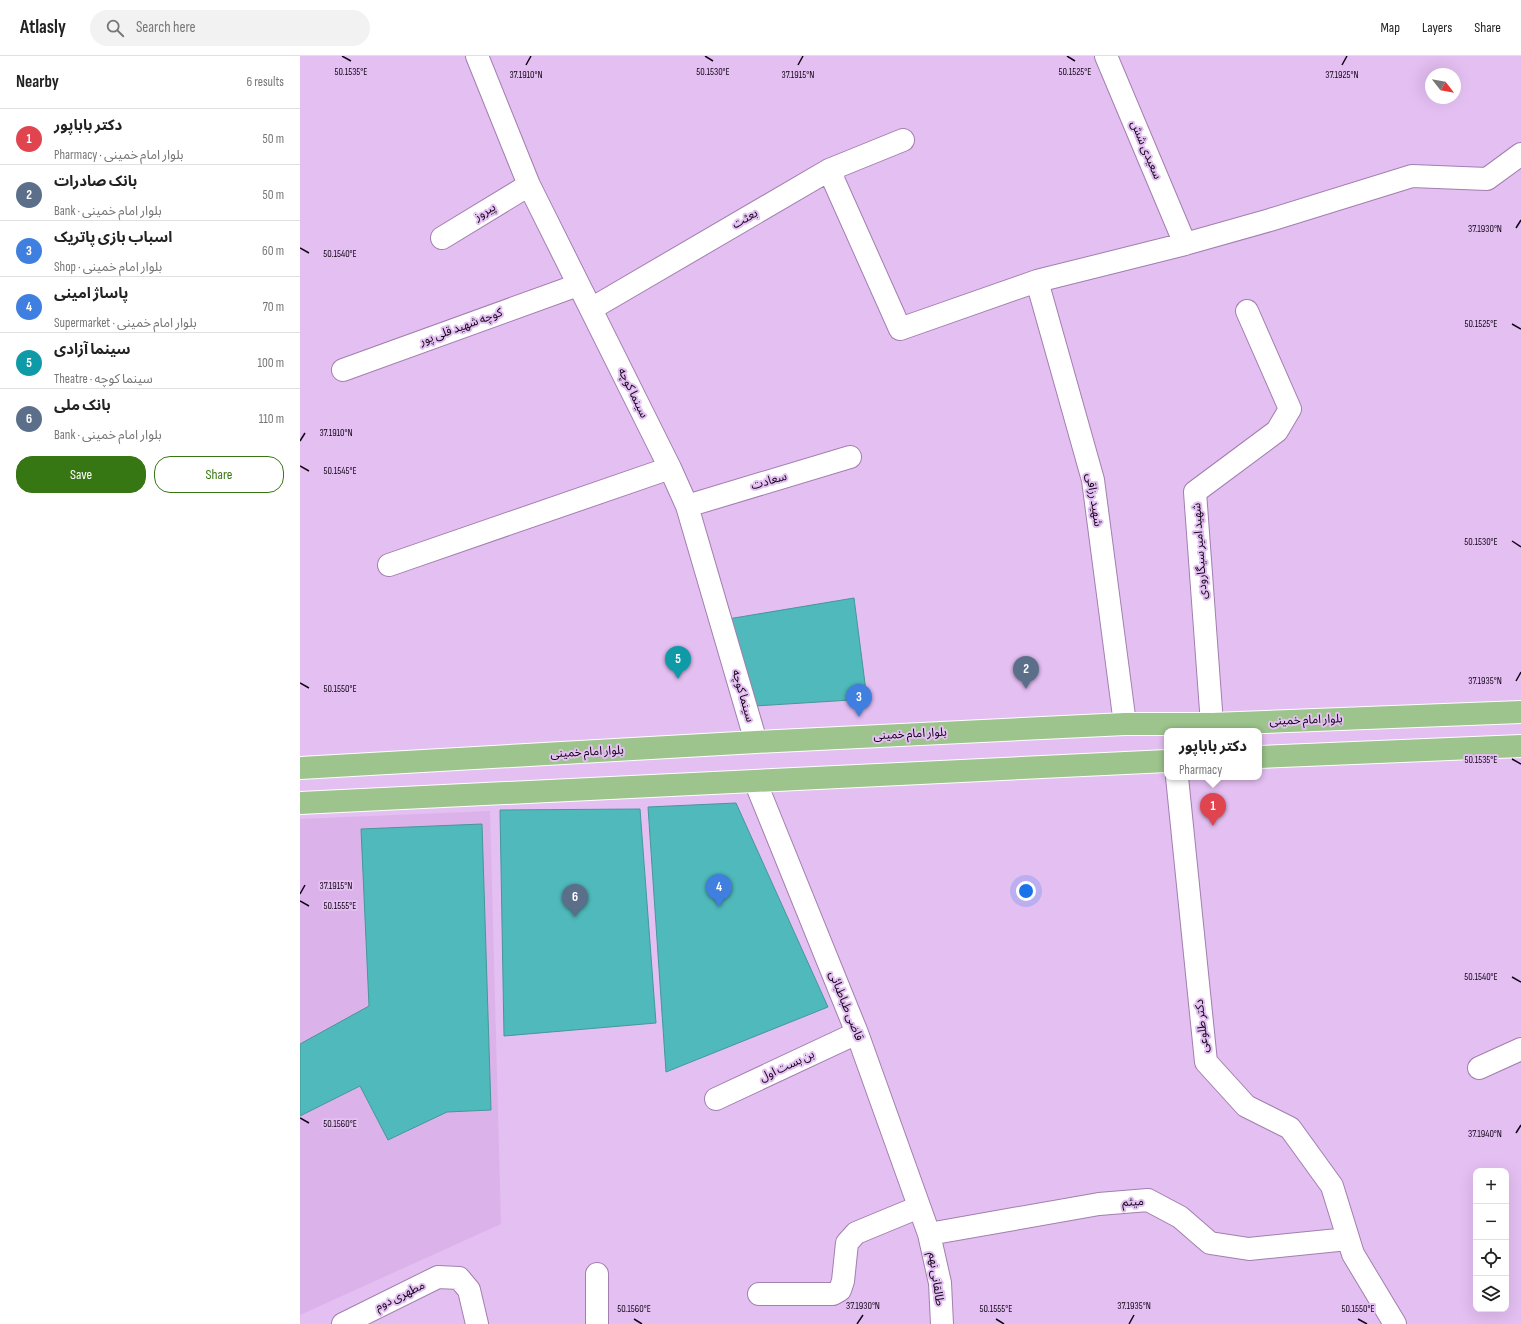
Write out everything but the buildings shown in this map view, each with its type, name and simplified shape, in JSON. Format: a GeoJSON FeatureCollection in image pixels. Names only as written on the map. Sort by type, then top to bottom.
{"type":"FeatureCollection","features":[{"type":"Feature","properties":{"kind":"main road","name":"بلوار امام خمینی"},"geometry":{"type":"LineString","coordinates":[[300,768],[756,742],[1125,724],[1212,724],[1521,712]]}},
{"type":"Feature","properties":{"kind":"main road"},"geometry":{"type":"LineString","coordinates":[[1262,757],[1521,746]]}},
{"type":"Feature","properties":{"kind":"main road"},"geometry":{"type":"LineString","coordinates":[[300,803],[1164,761]]}},
{"type":"Feature","properties":{"kind":"street","name":"سینما کوچه"},"geometry":{"type":"LineString","coordinates":[[477,56],[529,185],[670,468],[687,506],[756,742]]}},
{"type":"Feature","properties":{"kind":"street","name":"سعیدی شش"},"geometry":{"type":"LineString","coordinates":[[1106,56],[1185,244]]}},
{"type":"Feature","properties":{"kind":"street","name":"بعثت"},"geometry":{"type":"LineString","coordinates":[[591,309],[829,170],[903,140]]}},
{"type":"Feature","properties":{"kind":"street"},"geometry":{"type":"LineString","coordinates":[[829,170],[900,329],[1037,281],[1185,244],[1270,220],[1412,176],[1486,179],[1521,154]]}},
{"type":"Feature","properties":{"kind":"street","name":"پیروز"},"geometry":{"type":"LineString","coordinates":[[442,238],[529,185]]}},
{"type":"Feature","properties":{"kind":"street","name":"شهید رزاقی"},"geometry":{"type":"LineString","coordinates":[[1037,281],[1093,480],[1125,724]]}},
{"type":"Feature","properties":{"kind":"street","name":"کوچه شهید قلی پور"},"geometry":{"type":"LineString","coordinates":[[343,370],[578,285]]}},
{"type":"Feature","properties":{"kind":"street","name":"شهید امیر سیگارودی"},"geometry":{"type":"LineString","coordinates":[[1212,724],[1196,492],[1277,431],[1290,409],[1247,311]]}},
{"type":"Feature","properties":{"kind":"street","name":"سعادت"},"geometry":{"type":"LineString","coordinates":[[687,506],[850,457]]}},
{"type":"Feature","properties":{"kind":"street"},"geometry":{"type":"LineString","coordinates":[[389,565],[670,468]]}},
{"type":"Feature","properties":{"kind":"street","name":"دکتر طلوعی"},"geometry":{"type":"LineString","coordinates":[[1177,780],[1206,1062],[1246,1106],[1290,1128],[1332,1186],[1353,1254],[1395,1324]]}},
{"type":"Feature","properties":{"kind":"street","name":"قاضی طباطبائی"},"geometry":{"type":"LineString","coordinates":[[755,781],[857,1033],[929,1234]]}},
{"type":"Feature","properties":{"kind":"street","name":"بن بست اول"},"geometry":{"type":"LineString","coordinates":[[716,1099],[857,1033]]}},
{"type":"Feature","properties":{"kind":"street"},"geometry":{"type":"LineString","coordinates":[[1479,1068],[1521,1049]]}},
{"type":"Feature","properties":{"kind":"street","name":"میثم"},"geometry":{"type":"LineString","coordinates":[[929,1234],[1099,1204],[1148,1200],[1180,1217],[1210,1243],[1249,1249],[1348,1239]]}},
{"type":"Feature","properties":{"kind":"street"},"geometry":{"type":"LineString","coordinates":[[759,1294],[833,1294],[840,1290],[843,1281],[848,1243],[856,1233],[919,1207]]}},
{"type":"Feature","properties":{"kind":"street","name":"طالقانی نهم"},"geometry":{"type":"LineString","coordinates":[[929,1234],[940,1283],[942,1324]]}},
{"type":"Feature","properties":{"kind":"street"},"geometry":{"type":"LineString","coordinates":[[597,1274],[598,1324]]}},
{"type":"Feature","properties":{"kind":"street","name":"مطهری دوم"},"geometry":{"type":"LineString","coordinates":[[343,1324],[438,1277],[459,1278],[470,1290],[477,1324]]}},
{"type":"Feature","properties":{"kind":"shaded area"},"geometry":{"type":"Polygon","coordinates":[[[490,811],[501,1224],[300,1315],[300,819],[490,811]]]}},
{"type":"Feature","properties":{"kind":"place","name":"سینما آزادی"},"geometry":{"type":"Point","coordinates":[678,679]}},
{"type":"Feature","properties":{"kind":"place","name":"بانک صادرات"},"geometry":{"type":"Point","coordinates":[1026,689]}},
{"type":"Feature","properties":{"kind":"place","name":"اسباب بازی پاتریک"},"geometry":{"type":"Point","coordinates":[859,717]}},
{"type":"Feature","properties":{"kind":"place","name":"دکتر باباپور"},"geometry":{"type":"Point","coordinates":[1213,826]}},
{"type":"Feature","properties":{"kind":"place","name":"پاساژ امینی"},"geometry":{"type":"Point","coordinates":[719,907]}},
{"type":"Feature","properties":{"kind":"place","name":"بانک ملی"},"geometry":{"type":"Point","coordinates":[575,917]}}]}
